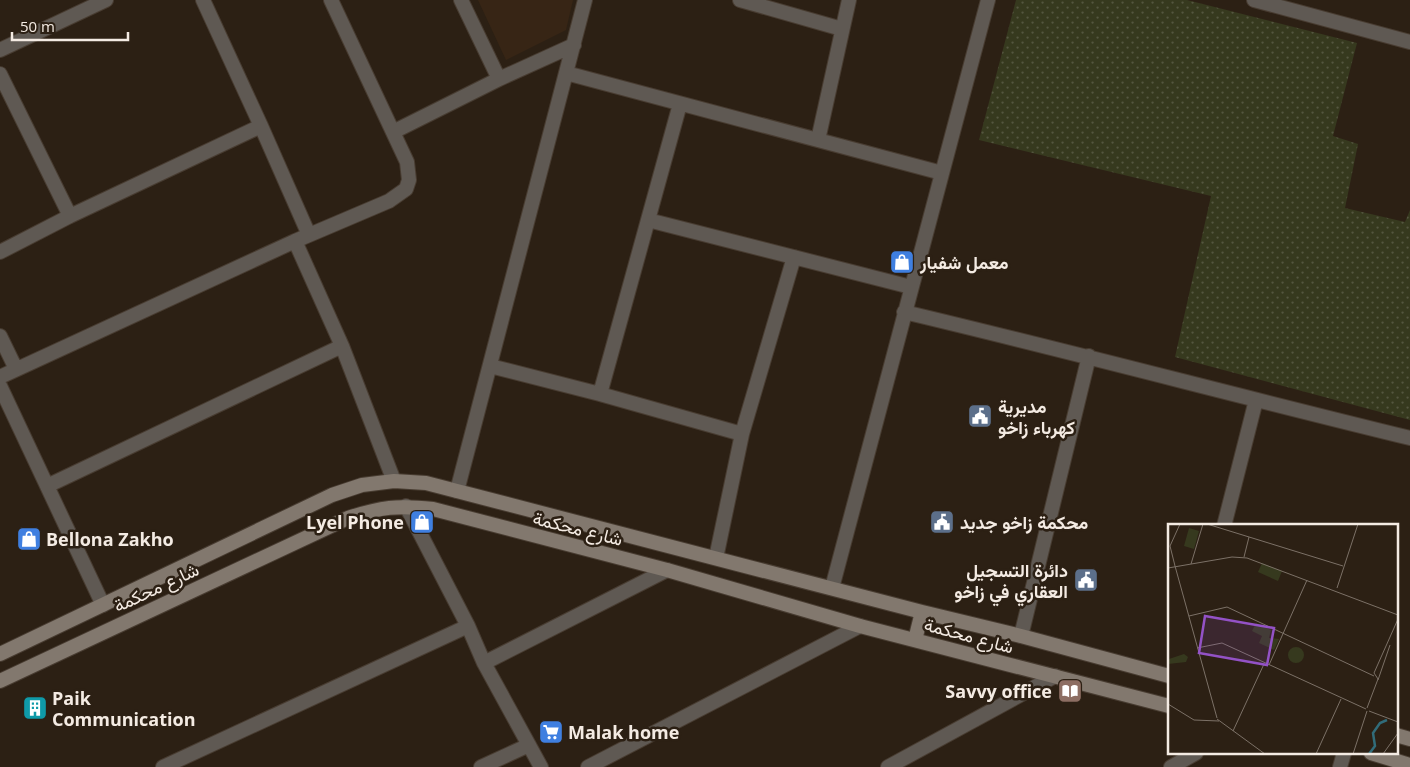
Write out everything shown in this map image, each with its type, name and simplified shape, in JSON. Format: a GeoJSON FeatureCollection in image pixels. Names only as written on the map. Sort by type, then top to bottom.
{"type":"FeatureCollection","features":[{"type":"Feature","properties":{"kind":"main road","name":"شارع محكمة"},"geometry":{"type":"LineString","coordinates":[[0,654],[332,495],[362,485],[394,481],[426,483],[1168,676]]}},
{"type":"Feature","properties":{"kind":"main road","name":"شارع محكمة"},"geometry":{"type":"LineString","coordinates":[[0,681],[348,518],[376,509],[406,506],[432,509],[667,570],[860,626],[1168,706]]}},
{"type":"Feature","properties":{"kind":"main road"},"geometry":{"type":"LineString","coordinates":[[915,640],[922,612]]}},
{"type":"Feature","properties":{"kind":"main road"},"geometry":{"type":"LineString","coordinates":[[1375,754],[1410,765]]}},
{"type":"Feature","properties":{"kind":"street"},"geometry":{"type":"LineString","coordinates":[[0,50],[106,0]]}},
{"type":"Feature","properties":{"kind":"street"},"geometry":{"type":"LineString","coordinates":[[203,0],[262,126],[309,235]]}},
{"type":"Feature","properties":{"kind":"street"},"geometry":{"type":"LineString","coordinates":[[0,377],[294,241],[389,201],[406,189],[408,180],[407,162],[332,0]]}},
{"type":"Feature","properties":{"kind":"street"},"geometry":{"type":"LineString","coordinates":[[460,0],[499,79]]}},
{"type":"Feature","properties":{"kind":"street"},"geometry":{"type":"LineString","coordinates":[[457,491],[585,0]]}},
{"type":"Feature","properties":{"kind":"street"},"geometry":{"type":"LineString","coordinates":[[740,0],[842,29]]}},
{"type":"Feature","properties":{"kind":"street"},"geometry":{"type":"LineString","coordinates":[[818,140],[849,0]]}},
{"type":"Feature","properties":{"kind":"street"},"geometry":{"type":"LineString","coordinates":[[832,588],[988,0]]}},
{"type":"Feature","properties":{"kind":"street"},"geometry":{"type":"LineString","coordinates":[[1254,0],[1410,42]]}},
{"type":"Feature","properties":{"kind":"street"},"geometry":{"type":"LineString","coordinates":[[393,132],[499,79],[574,45]]}},
{"type":"Feature","properties":{"kind":"street"},"geometry":{"type":"LineString","coordinates":[[566,73],[942,173]]}},
{"type":"Feature","properties":{"kind":"street"},"geometry":{"type":"LineString","coordinates":[[0,74],[70,216]]}},
{"type":"Feature","properties":{"kind":"street"},"geometry":{"type":"LineString","coordinates":[[600,394],[680,104]]}},
{"type":"Feature","properties":{"kind":"street"},"geometry":{"type":"LineString","coordinates":[[0,252],[70,216],[262,126]]}},
{"type":"Feature","properties":{"kind":"street"},"geometry":{"type":"LineString","coordinates":[[648,220],[911,287]]}},
{"type":"Feature","properties":{"kind":"street"},"geometry":{"type":"LineString","coordinates":[[294,241],[342,346],[394,481]]}},
{"type":"Feature","properties":{"kind":"street"},"geometry":{"type":"LineString","coordinates":[[716,558],[742,434],[794,257]]}},
{"type":"Feature","properties":{"kind":"street"},"geometry":{"type":"LineString","coordinates":[[904,312],[1089,356],[1410,438]]}},
{"type":"Feature","properties":{"kind":"street"},"geometry":{"type":"LineString","coordinates":[[0,336],[16,369]]}},
{"type":"Feature","properties":{"kind":"street"},"geometry":{"type":"LineString","coordinates":[[47,486],[342,346]]}},
{"type":"Feature","properties":{"kind":"street"},"geometry":{"type":"LineString","coordinates":[[1021,636],[1089,356]]}},
{"type":"Feature","properties":{"kind":"street"},"geometry":{"type":"LineString","coordinates":[[490,366],[600,394],[742,434]]}},
{"type":"Feature","properties":{"kind":"street"},"geometry":{"type":"LineString","coordinates":[[0,386],[103,604]]}},
{"type":"Feature","properties":{"kind":"street"},"geometry":{"type":"LineString","coordinates":[[1225,524],[1256,400]]}},
{"type":"Feature","properties":{"kind":"street"},"geometry":{"type":"LineString","coordinates":[[406,506],[468,626],[484,663],[541,767]]}},
{"type":"Feature","properties":{"kind":"street"},"geometry":{"type":"LineString","coordinates":[[484,663],[667,570]]}},
{"type":"Feature","properties":{"kind":"street"},"geometry":{"type":"LineString","coordinates":[[164,767],[468,626]]}},
{"type":"Feature","properties":{"kind":"street"},"geometry":{"type":"LineString","coordinates":[[588,767],[860,626]]}},
{"type":"Feature","properties":{"kind":"street"},"geometry":{"type":"LineString","coordinates":[[888,767],[1055,676]]}},
{"type":"Feature","properties":{"kind":"street"},"geometry":{"type":"LineString","coordinates":[[481,767],[529,745]]}},
{"type":"Feature","properties":{"kind":"street"},"geometry":{"type":"LineString","coordinates":[[1171,767],[1194,754]]}},
{"type":"Feature","properties":{"kind":"street"},"geometry":{"type":"LineString","coordinates":[[1340,767],[1344,754]]}},
{"type":"Feature","properties":{"kind":"shaded area"},"geometry":{"type":"Polygon","coordinates":[[[478,0],[573,0],[566,30],[506,60],[478,0]]]}},
{"type":"Feature","properties":{"kind":"green space"},"geometry":{"type":"Polygon","coordinates":[[[1016,0],[1187,0],[1357,43],[1333,136],[1358,144],[1345,208],[1405,222],[1410,210],[1410,420],[1175,357],[1211,196],[979,140],[1016,0]]]}},
{"type":"Feature","properties":{"kind":"place","name":"معمل شفيار"},"geometry":{"type":"Point","coordinates":[902,262]}},
{"type":"Feature","properties":{"kind":"place","name":"مديرية كهرباء زاخو"},"geometry":{"type":"Point","coordinates":[980,416]}},
{"type":"Feature","properties":{"kind":"place","name":"Lyel Phone"},"geometry":{"type":"Point","coordinates":[422,522]}},
{"type":"Feature","properties":{"kind":"place","name":"محكمة زاخو جديد"},"geometry":{"type":"Point","coordinates":[942,522]}},
{"type":"Feature","properties":{"kind":"place","name":"Bellona Zakho"},"geometry":{"type":"Point","coordinates":[29,539]}},
{"type":"Feature","properties":{"kind":"place","name":"دائرة التسجيل العقاري في زاخو"},"geometry":{"type":"Point","coordinates":[1086,580]}},
{"type":"Feature","properties":{"kind":"place","name":"Savvy office"},"geometry":{"type":"Point","coordinates":[1070,691]}},
{"type":"Feature","properties":{"kind":"place","name":"Paik Communication"},"geometry":{"type":"Point","coordinates":[35,708]}},
{"type":"Feature","properties":{"kind":"place","name":"Malak home"},"geometry":{"type":"Point","coordinates":[551,732]}}]}
